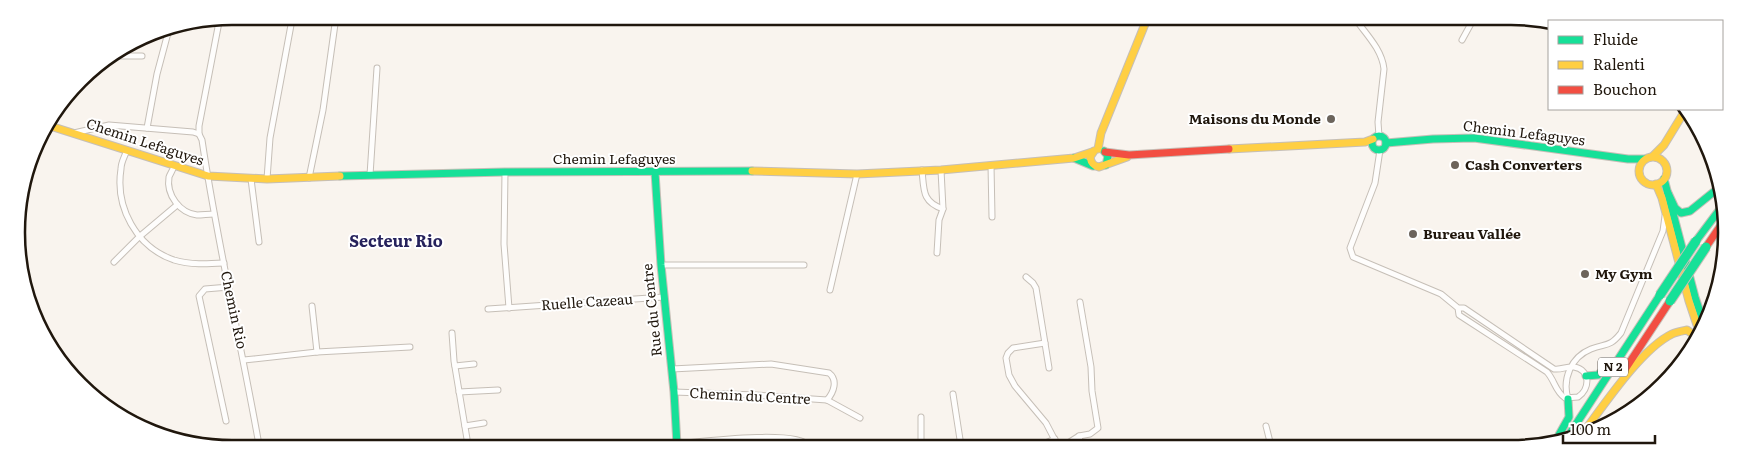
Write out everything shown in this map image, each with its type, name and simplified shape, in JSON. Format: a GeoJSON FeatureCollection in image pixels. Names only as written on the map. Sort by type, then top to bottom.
{"type":"FeatureCollection","features":[{"type":"Feature","properties":{"kind":"main road"},"geometry":{"type":"LineString","coordinates":[[1098,151],[1108,156],[1106,165],[1102,168],[1093,166],[1090,157],[1098,151],[1101,133],[1144,25]]}},
{"type":"Feature","properties":{"kind":"main road"},"geometry":{"type":"LineString","coordinates":[[1664,179],[1656,184],[1649,184],[1643,181],[1639,175],[1639,168],[1664,145],[1682,116]]}},
{"type":"Feature","properties":{"kind":"main road","name":"Chemin Lefaguyes"},"geometry":{"type":"LineString","coordinates":[[54,127],[208,176],[252,179],[505,172],[857,174],[941,170],[1074,158],[1098,151],[1129,156],[1374,143],[1385,147],[1386,143],[1474,138],[1628,159],[1649,158]]}},
{"type":"Feature","properties":{"kind":"main road"},"geometry":{"type":"LineString","coordinates":[[1664,145],[1663,162],[1666,170],[1664,179],[1701,315]]}},
{"type":"Feature","properties":{"kind":"main road","name":"Chemin Lefaguyes"},"geometry":{"type":"LineString","coordinates":[[1106,165],[1129,156]]}},
{"type":"Feature","properties":{"kind":"main road","name":"Chemin Lefaguyes"},"geometry":{"type":"LineString","coordinates":[[1074,158],[1093,166]]}},
{"type":"Feature","properties":{"kind":"main road"},"geometry":{"type":"LineString","coordinates":[[1649,158],[1658,158],[1663,162]]}},
{"type":"Feature","properties":{"kind":"main road"},"geometry":{"type":"LineString","coordinates":[[1628,159],[1639,168]]}},
{"type":"Feature","properties":{"kind":"main road","name":"Rue du Centre"},"geometry":{"type":"LineString","coordinates":[[655,172],[661,265],[674,392],[676,440]]}},
{"type":"Feature","properties":{"kind":"main road"},"geometry":{"type":"LineString","coordinates":[[1656,184],[1666,210],[1697,324]]}},
{"type":"Feature","properties":{"kind":"main road"},"geometry":{"type":"LineString","coordinates":[[1668,193],[1675,208],[1684,213],[1690,212],[1714,192]]}},
{"type":"Feature","properties":{"kind":"main road","name":"N 2"},"geometry":{"type":"LineString","coordinates":[[1571,431],[1717,212]]}},
{"type":"Feature","properties":{"kind":"main road","name":"N 2"},"geometry":{"type":"LineString","coordinates":[[1589,425],[1718,229]]}},
{"type":"Feature","properties":{"kind":"main road"},"geometry":{"type":"LineString","coordinates":[[1586,376],[1594,377],[1604,371],[1645,318]]}},
{"type":"Feature","properties":{"kind":"main road"},"geometry":{"type":"LineString","coordinates":[[1590,424],[1630,370],[1667,336],[1675,331],[1685,329],[1692,332]]}},
{"type":"Feature","properties":{"kind":"main road"},"geometry":{"type":"LineString","coordinates":[[1560,434],[1570,418],[1568,398]]}},
{"type":"Feature","properties":{"kind":"street","name":"Chemin Lefaguyes"},"geometry":{"type":"LineString","coordinates":[[208,176],[202,140],[199,134],[218,25]]}},
{"type":"Feature","properties":{"kind":"street"},"geometry":{"type":"LineString","coordinates":[[309,178],[323,110],[335,25]]}},
{"type":"Feature","properties":{"kind":"street"},"geometry":{"type":"LineString","coordinates":[[1360,25],[1379,52],[1384,69],[1374,143],[1375,183],[1350,248],[1350,253],[1356,259],[1441,294],[1458,308],[1464,308],[1546,365],[1562,370]]}},
{"type":"Feature","properties":{"kind":"street"},"geometry":{"type":"LineString","coordinates":[[1462,40],[1470,25]]}},
{"type":"Feature","properties":{"kind":"street"},"geometry":{"type":"LineString","coordinates":[[267,179],[270,138],[291,26]]}},
{"type":"Feature","properties":{"kind":"street","name":"Chemin Lefaguyes"},"geometry":{"type":"LineString","coordinates":[[147,128],[157,74],[167,36]]}},
{"type":"Feature","properties":{"kind":"street"},"geometry":{"type":"LineString","coordinates":[[124,56],[142,56]]}},
{"type":"Feature","properties":{"kind":"street"},"geometry":{"type":"LineString","coordinates":[[370,175],[377,68]]}},
{"type":"Feature","properties":{"kind":"street","name":"Chemin Lefaguyes"},"geometry":{"type":"LineString","coordinates":[[74,133],[109,125],[199,134]]}},
{"type":"Feature","properties":{"kind":"street"},"geometry":{"type":"LineString","coordinates":[[127,150],[121,168],[120,188],[123,206],[131,225],[139,237],[153,248],[176,260],[197,264],[224,263]]}},
{"type":"Feature","properties":{"kind":"street"},"geometry":{"type":"LineString","coordinates":[[991,165],[992,217]]}},
{"type":"Feature","properties":{"kind":"street"},"geometry":{"type":"LineString","coordinates":[[174,166],[169,177],[169,186],[177,205],[198,215],[214,214]]}},
{"type":"Feature","properties":{"kind":"street"},"geometry":{"type":"LineString","coordinates":[[922,170],[924,194],[933,204],[943,209]]}},
{"type":"Feature","properties":{"kind":"street"},"geometry":{"type":"LineString","coordinates":[[936,253],[939,220],[943,209],[941,170]]}},
{"type":"Feature","properties":{"kind":"street"},"geometry":{"type":"LineString","coordinates":[[505,172],[504,244],[509,308]]}},
{"type":"Feature","properties":{"kind":"street"},"geometry":{"type":"LineString","coordinates":[[830,290],[857,174]]}},
{"type":"Feature","properties":{"kind":"street","name":"Chemin Rio"},"geometry":{"type":"LineString","coordinates":[[208,176],[258,440]]}},
{"type":"Feature","properties":{"kind":"street"},"geometry":{"type":"LineString","coordinates":[[252,179],[259,242]]}},
{"type":"Feature","properties":{"kind":"street"},"geometry":{"type":"LineString","coordinates":[[114,262],[139,237],[177,205]]}},
{"type":"Feature","properties":{"kind":"street"},"geometry":{"type":"LineString","coordinates":[[1568,398],[1565,382],[1571,367],[1580,356],[1590,350],[1614,342],[1622,333],[1663,231],[1666,210]]}},
{"type":"Feature","properties":{"kind":"street"},"geometry":{"type":"LineString","coordinates":[[661,265],[804,265]]}},
{"type":"Feature","properties":{"kind":"street"},"geometry":{"type":"LineString","coordinates":[[1026,276],[1036,288],[1048,368]]}},
{"type":"Feature","properties":{"kind":"street"},"geometry":{"type":"LineString","coordinates":[[226,421],[200,296],[205,289],[229,287]]}},
{"type":"Feature","properties":{"kind":"street","name":"Ruelle Cazeau"},"geometry":{"type":"LineString","coordinates":[[488,309],[664,298]]}},
{"type":"Feature","properties":{"kind":"street"},"geometry":{"type":"LineString","coordinates":[[1073,440],[1079,436],[1090,434],[1098,428],[1092,391],[1091,367],[1080,302]]}},
{"type":"Feature","properties":{"kind":"street"},"geometry":{"type":"LineString","coordinates":[[312,306],[317,352]]}},
{"type":"Feature","properties":{"kind":"street"},"geometry":{"type":"LineString","coordinates":[[1458,308],[1459,315],[1547,372],[1555,383],[1558,392],[1568,398],[1578,398],[1586,390],[1587,386],[1586,376],[1580,369],[1571,367],[1558,373],[1555,383]]}},
{"type":"Feature","properties":{"kind":"street"},"geometry":{"type":"LineString","coordinates":[[452,333],[455,366],[467,440]]}},
{"type":"Feature","properties":{"kind":"street"},"geometry":{"type":"LineString","coordinates":[[1045,343],[1013,348],[1008,352],[1006,358],[1008,375],[1014,386],[1046,423],[1055,439]]}},
{"type":"Feature","properties":{"kind":"street"},"geometry":{"type":"LineString","coordinates":[[244,360],[317,352],[410,347]]}},
{"type":"Feature","properties":{"kind":"street"},"geometry":{"type":"LineString","coordinates":[[455,366],[474,364]]}},
{"type":"Feature","properties":{"kind":"street","name":"Chemin du Centre"},"geometry":{"type":"LineString","coordinates":[[672,369],[771,364],[829,372],[835,382],[831,396],[827,400]]}},
{"type":"Feature","properties":{"kind":"street"},"geometry":{"type":"LineString","coordinates":[[459,392],[498,390]]}},
{"type":"Feature","properties":{"kind":"street","name":"Chemin du Centre"},"geometry":{"type":"LineString","coordinates":[[674,392],[827,400],[860,418]]}},
{"type":"Feature","properties":{"kind":"street"},"geometry":{"type":"LineString","coordinates":[[953,394],[960,440]]}},
{"type":"Feature","properties":{"kind":"street"},"geometry":{"type":"LineString","coordinates":[[921,417],[921,440]]}},
{"type":"Feature","properties":{"kind":"street"},"geometry":{"type":"LineString","coordinates":[[464,426],[484,423]]}},
{"type":"Feature","properties":{"kind":"street"},"geometry":{"type":"LineString","coordinates":[[1266,426],[1270,440]]}},
{"type":"Feature","properties":{"kind":"street"},"geometry":{"type":"LineString","coordinates":[[1079,436],[1080,440]]}},
{"type":"Feature","properties":{"kind":"street"},"geometry":{"type":"LineString","coordinates":[[717,440],[742,437],[801,440]]}},
{"type":"Feature","properties":{"kind":"traffic: fast"},"geometry":{"type":"LineString","coordinates":[[1376,136],[1382,136],[1386,143],[1382,150],[1376,150],[1372,146],[1372,140],[1376,136]]}},
{"type":"Feature","properties":{"kind":"traffic: fast"},"geometry":{"type":"LineString","coordinates":[[1386,143],[1474,138],[1628,159],[1645,159]]}},
{"type":"Feature","properties":{"kind":"traffic: fast"},"geometry":{"type":"LineString","coordinates":[[1104,151],[1108,156],[1106,165]]}},
{"type":"Feature","properties":{"kind":"traffic: fast"},"geometry":{"type":"LineString","coordinates":[[1074,158],[1093,166]]}},
{"type":"Feature","properties":{"kind":"traffic: fast"},"geometry":{"type":"LineString","coordinates":[[340,176],[505,172],[752,171]]}},
{"type":"Feature","properties":{"kind":"traffic: fast"},"geometry":{"type":"LineString","coordinates":[[655,172],[661,265],[674,392],[677,440]]}},
{"type":"Feature","properties":{"kind":"traffic: fast"},"geometry":{"type":"LineString","coordinates":[[1664,179],[1701,315]]}},
{"type":"Feature","properties":{"kind":"traffic: fast"},"geometry":{"type":"LineString","coordinates":[[1668,193],[1675,208],[1681,213],[1690,211],[1714,192]]}},
{"type":"Feature","properties":{"kind":"traffic: fast"},"geometry":{"type":"LineString","coordinates":[[1696,241],[1717,213]]}},
{"type":"Feature","properties":{"kind":"traffic: fast"},"geometry":{"type":"LineString","coordinates":[[1660,295],[1696,241]]}},
{"type":"Feature","properties":{"kind":"traffic: fast"},"geometry":{"type":"LineString","coordinates":[[1670,301],[1706,247]]}},
{"type":"Feature","properties":{"kind":"traffic: fast"},"geometry":{"type":"LineString","coordinates":[[1572,431],[1660,295]]}},
{"type":"Feature","properties":{"kind":"traffic: fast"},"geometry":{"type":"LineString","coordinates":[[1586,376],[1598,375],[1609,364]]}},
{"type":"Feature","properties":{"kind":"traffic: fast"},"geometry":{"type":"LineString","coordinates":[[1559,434],[1569,417],[1568,399]]}},
{"type":"Feature","properties":{"kind":"traffic: slow"},"geometry":{"type":"LineString","coordinates":[[1098,149],[1101,133],[1145,25]]}},
{"type":"Feature","properties":{"kind":"traffic: slow"},"geometry":{"type":"LineString","coordinates":[[1653,156],[1664,145],[1682,116]]}},
{"type":"Feature","properties":{"kind":"traffic: slow"},"geometry":{"type":"LineString","coordinates":[[54,127],[208,176],[267,179],[340,176]]}},
{"type":"Feature","properties":{"kind":"traffic: slow"},"geometry":{"type":"LineString","coordinates":[[1229,149],[1365,142],[1373,139]]}},
{"type":"Feature","properties":{"kind":"traffic: slow"},"geometry":{"type":"LineString","coordinates":[[1094,151],[1090,157],[1091,161],[1099,167],[1127,157]]}},
{"type":"Feature","properties":{"kind":"traffic: slow"},"geometry":{"type":"LineString","coordinates":[[752,171],[857,174],[941,170],[1074,158],[1092,152]]}},
{"type":"Feature","properties":{"kind":"traffic: slow"},"geometry":{"type":"LineString","coordinates":[[1653,157],[1663,161],[1667,171],[1663,181],[1653,185],[1643,181],[1639,171],[1643,161],[1653,157]]}},
{"type":"Feature","properties":{"kind":"traffic: slow"},"geometry":{"type":"LineString","coordinates":[[1656,184],[1662,198],[1697,324]]}},
{"type":"Feature","properties":{"kind":"traffic: slow"},"geometry":{"type":"LineString","coordinates":[[1589,424],[1612,393],[1660,341],[1674,333],[1687,330],[1692,333]]}},
{"type":"Feature","properties":{"kind":"traffic: jam"},"geometry":{"type":"LineString","coordinates":[[1105,152],[1129,155],[1229,149]]}},
{"type":"Feature","properties":{"kind":"traffic: jam"},"geometry":{"type":"LineString","coordinates":[[1706,247],[1718,229]]}},
{"type":"Feature","properties":{"kind":"traffic: jam"},"geometry":{"type":"LineString","coordinates":[[1624,371],[1670,301]]}},
{"type":"Feature","properties":{"kind":"place","name":"Maisons du Monde"},"geometry":{"type":"Point","coordinates":[1331,119]}},
{"type":"Feature","properties":{"kind":"place","name":"Cash Converters"},"geometry":{"type":"Point","coordinates":[1455,165]}},
{"type":"Feature","properties":{"kind":"place","name":"Bureau Vallée"},"geometry":{"type":"Point","coordinates":[1413,234]}},
{"type":"Feature","properties":{"kind":"place","name":"My Gym"},"geometry":{"type":"Point","coordinates":[1585,274]}},
{"type":"Feature","properties":{"kind":"district","name":"Secteur Rio"},"geometry":{"type":"Point","coordinates":[396,241]}}]}
